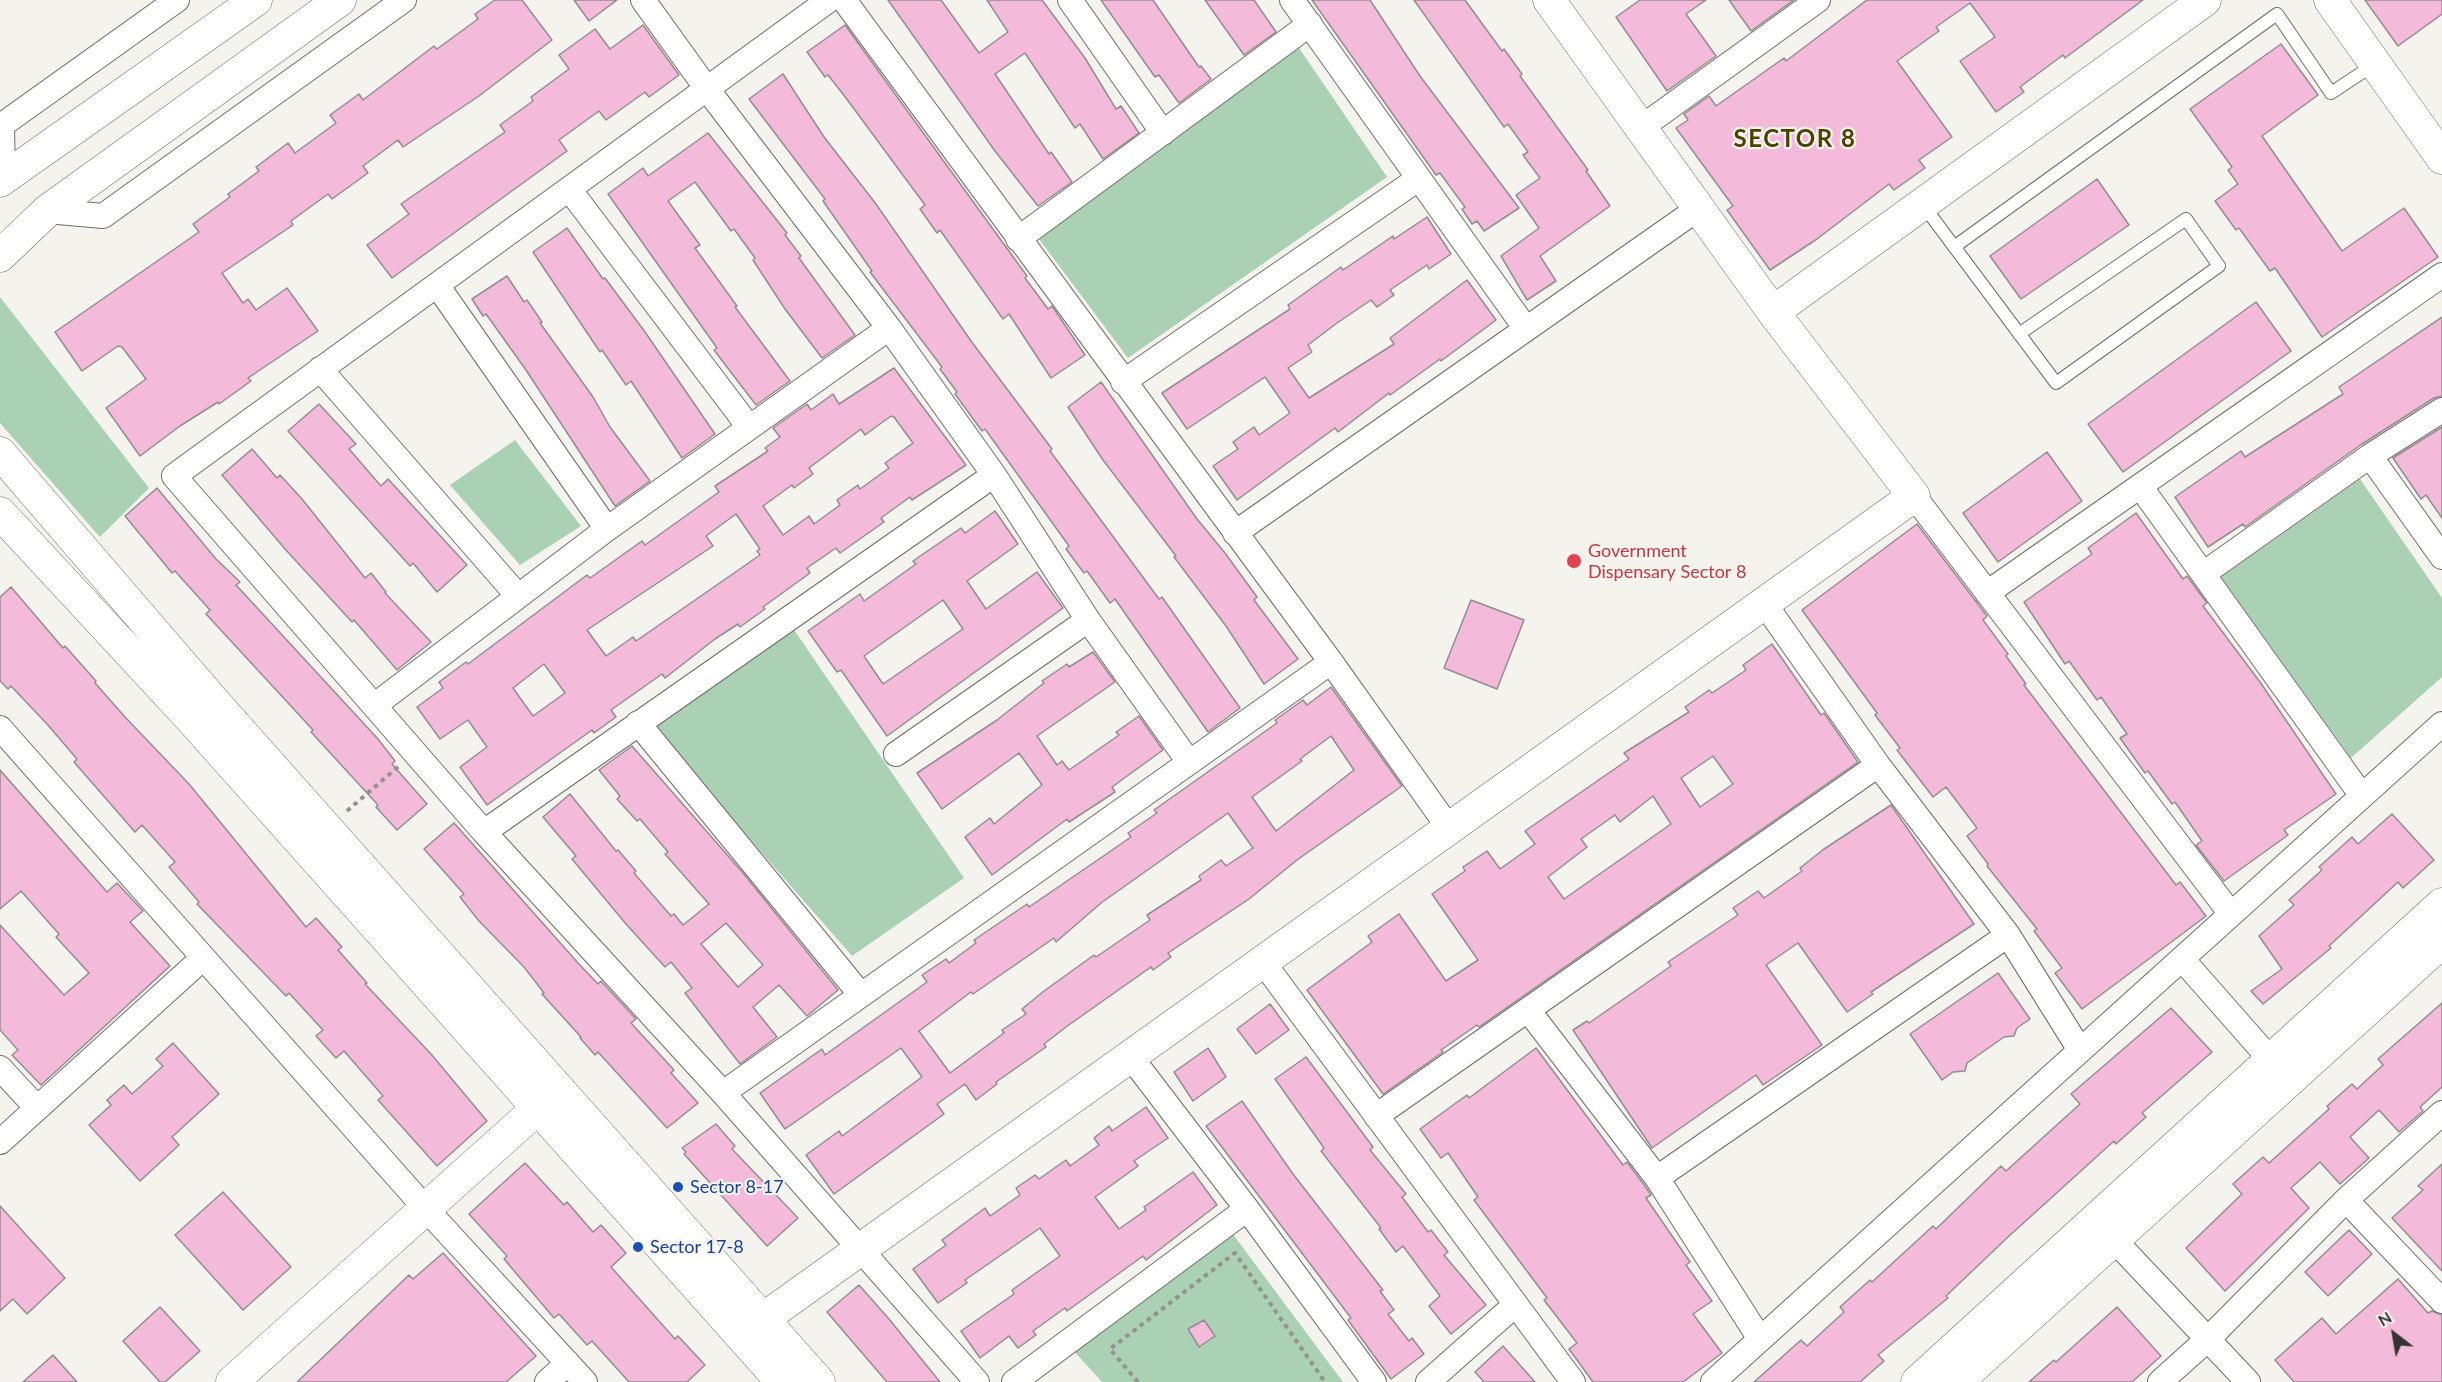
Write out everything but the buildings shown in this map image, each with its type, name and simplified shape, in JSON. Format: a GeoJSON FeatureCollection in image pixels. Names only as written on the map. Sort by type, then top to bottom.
{"type":"FeatureCollection","features":[{"type":"Feature","properties":{"kind":"street"},"geometry":{"type":"LineString","coordinates":[[1,180],[2,125],[177,0]]}},
{"type":"Feature","properties":{"kind":"street"},"geometry":{"type":"LineString","coordinates":[[1,180],[256,0]]}},
{"type":"Feature","properties":{"kind":"street"},"geometry":{"type":"LineString","coordinates":[[0,256],[47,211],[340,0]]}},
{"type":"Feature","properties":{"kind":"street"},"geometry":{"type":"LineString","coordinates":[[47,211],[103,216],[404,0]]}},
{"type":"Feature","properties":{"kind":"street"},"geometry":{"type":"LineString","coordinates":[[643,0],[707,89],[889,328],[994,476],[1088,620],[1189,762]]}},
{"type":"Feature","properties":{"kind":"street"},"geometry":{"type":"LineString","coordinates":[[829,0],[174,476],[484,832],[723,1093],[977,1382]]}},
{"type":"Feature","properties":{"kind":"street"},"geometry":{"type":"LineString","coordinates":[[844,0],[1331,662],[1449,828]]}},
{"type":"Feature","properties":{"kind":"street"},"geometry":{"type":"LineString","coordinates":[[1070,0],[1163,133]]}},
{"type":"Feature","properties":{"kind":"street"},"geometry":{"type":"LineString","coordinates":[[1292,0],[1526,329]]}},
{"type":"Feature","properties":{"kind":"street"},"geometry":{"type":"LineString","coordinates":[[1550,0],[1773,312],[2231,915]]}},
{"type":"Feature","properties":{"kind":"street"},"geometry":{"type":"LineString","coordinates":[[1642,127],[1818,0]]}},
{"type":"Feature","properties":{"kind":"street"},"geometry":{"type":"LineString","coordinates":[[1773,312],[2205,0]]}},
{"type":"Feature","properties":{"kind":"street"},"geometry":{"type":"LineString","coordinates":[[2330,0],[2440,151]]}},
{"type":"Feature","properties":{"kind":"street"},"geometry":{"type":"LineString","coordinates":[[1018,239],[1310,24]]}},
{"type":"Feature","properties":{"kind":"street"},"geometry":{"type":"LineString","coordinates":[[1123,382],[1418,179]]}},
{"type":"Feature","properties":{"kind":"street"},"geometry":{"type":"LineString","coordinates":[[569,189],[749,427]]}},
{"type":"Feature","properties":{"kind":"street"},"geometry":{"type":"LineString","coordinates":[[1235,533],[1699,208]]}},
{"type":"Feature","properties":{"kind":"street"},"geometry":{"type":"LineString","coordinates":[[1987,593],[2442,275]]}},
{"type":"Feature","properties":{"kind":"street"},"geometry":{"type":"LineString","coordinates":[[437,285],[607,529]]}},
{"type":"Feature","properties":{"kind":"street"},"geometry":{"type":"LineString","coordinates":[[375,705],[607,529],[889,328]]}},
{"type":"Feature","properties":{"kind":"street"},"geometry":{"type":"LineString","coordinates":[[320,369],[518,596]]}},
{"type":"Feature","properties":{"kind":"street"},"geometry":{"type":"LineString","coordinates":[[2203,574],[2370,456],[2442,410]]}},
{"type":"Feature","properties":{"kind":"street"},"geometry":{"type":"LineString","coordinates":[[0,453],[218,706],[819,1382]]}},
{"type":"Feature","properties":{"kind":"street"},"geometry":{"type":"LineString","coordinates":[[2370,456],[2442,558]]}},
{"type":"Feature","properties":{"kind":"street"},"geometry":{"type":"LineString","coordinates":[[484,832],[994,476]]}},
{"type":"Feature","properties":{"kind":"street"},"geometry":{"type":"LineString","coordinates":[[2140,486],[2362,796]]}},
{"type":"Feature","properties":{"kind":"street"},"geometry":{"type":"LineString","coordinates":[[763,1319],[1914,496]]}},
{"type":"Feature","properties":{"kind":"street"},"geometry":{"type":"LineString","coordinates":[[0,513],[192,720],[782,1382]]}},
{"type":"Feature","properties":{"kind":"street"},"geometry":{"type":"LineString","coordinates":[[1764,603],[1878,765],[2008,934],[2080,1050]]}},
{"type":"Feature","properties":{"kind":"street"},"geometry":{"type":"LineString","coordinates":[[896,754],[1088,620]]}},
{"type":"Feature","properties":{"kind":"street"},"geometry":{"type":"LineString","coordinates":[[723,1093],[1331,662]]}},
{"type":"Feature","properties":{"kind":"street"},"geometry":{"type":"LineString","coordinates":[[638,723],[861,995]]}},
{"type":"Feature","properties":{"kind":"street"},"geometry":{"type":"LineString","coordinates":[[1713,1382],[2442,724]]}},
{"type":"Feature","properties":{"kind":"street"},"geometry":{"type":"LineString","coordinates":[[0,728],[426,1209],[585,1382]]}},
{"type":"Feature","properties":{"kind":"street"},"geometry":{"type":"LineString","coordinates":[[1376,1116],[1878,765]]}},
{"type":"Feature","properties":{"kind":"street"},"geometry":{"type":"LineString","coordinates":[[1957,1382],[2271,1059],[2442,904]]}},
{"type":"Feature","properties":{"kind":"street"},"geometry":{"type":"LineString","coordinates":[[1657,1178],[2008,934]]}},
{"type":"Feature","properties":{"kind":"street"},"geometry":{"type":"LineString","coordinates":[[1917,1382],[2104,1230],[2442,942]]}},
{"type":"Feature","properties":{"kind":"street"},"geometry":{"type":"LineString","coordinates":[[0,1142],[203,958]]}},
{"type":"Feature","properties":{"kind":"street"},"geometry":{"type":"LineString","coordinates":[[2182,958],[2271,1059]]}},
{"type":"Feature","properties":{"kind":"street"},"geometry":{"type":"LineString","coordinates":[[1263,962],[1573,1382]]}},
{"type":"Feature","properties":{"kind":"street"},"geometry":{"type":"LineString","coordinates":[[1528,1010],[1657,1178],[1760,1339]]}},
{"type":"Feature","properties":{"kind":"street"},"geometry":{"type":"LineString","coordinates":[[1130,1056],[1247,1209],[1374,1382]]}},
{"type":"Feature","properties":{"kind":"street"},"geometry":{"type":"LineString","coordinates":[[0,1068],[37,1108]]}},
{"type":"Feature","properties":{"kind":"street"},"geometry":{"type":"LineString","coordinates":[[232,1382],[538,1108]]}},
{"type":"Feature","properties":{"kind":"street"},"geometry":{"type":"LineString","coordinates":[[2160,1382],[2209,1338],[2346,1200],[2442,1113]]}},
{"type":"Feature","properties":{"kind":"street"},"geometry":{"type":"LineString","coordinates":[[2346,1200],[2442,1301]]}},
{"type":"Feature","properties":{"kind":"street"},"geometry":{"type":"LineString","coordinates":[[1014,1382],[1247,1209]]}},
{"type":"Feature","properties":{"kind":"street"},"geometry":{"type":"LineString","coordinates":[[2104,1230],[2209,1338],[2248,1382]]}},
{"type":"Feature","properties":{"kind":"street"},"geometry":{"type":"LineString","coordinates":[[1428,1382],[1515,1305]]}},
{"type":"Feature","properties":{"kind":"street"},"geometry":{"type":"LineString","coordinates":[[547,1382],[568,1363]]}},
{"type":"Feature","properties":{"kind":"lane"},"geometry":{"type":"LineString","coordinates":[[1954,247],[2277,14],[2331,93],[2375,63]]}},
{"type":"Feature","properties":{"kind":"lane"},"geometry":{"type":"LineString","coordinates":[[1922,204],[2019,334],[2056,383],[2219,267],[2186,219],[2019,334]]}},
{"type":"Feature","properties":{"kind":"path"},"geometry":{"type":"LineString","coordinates":[[347,811],[415,752]]}},
{"type":"Feature","properties":{"kind":"path"},"geometry":{"type":"LineString","coordinates":[[1138,1382],[1110,1349],[1234,1253],[1325,1382]]}},
{"type":"Feature","properties":{"kind":"green space"},"geometry":{"type":"Polygon","coordinates":[[[1299,48],[1387,177],[1128,358],[1036,235],[1299,48]]]}},
{"type":"Feature","properties":{"kind":"green space"},"geometry":{"type":"Polygon","coordinates":[[[0,297],[149,488],[100,537],[0,423],[0,297]]]}},
{"type":"Feature","properties":{"kind":"green space"},"geometry":{"type":"Polygon","coordinates":[[[515,440],[581,526],[520,565],[450,485],[515,440]]]}},
{"type":"Feature","properties":{"kind":"green space"},"geometry":{"type":"Polygon","coordinates":[[[2360,479],[2442,598],[2442,677],[2351,758],[2221,577],[2360,479]]]}},
{"type":"Feature","properties":{"kind":"green space"},"geometry":{"type":"Polygon","coordinates":[[[790,624],[964,878],[852,956],[650,725],[790,624]]]}},
{"type":"Feature","properties":{"kind":"green space"},"geometry":{"type":"Polygon","coordinates":[[[1229,1229],[1343,1382],[1102,1382],[1071,1348],[1229,1229]]]}},
{"type":"Feature","properties":{"kind":"place","name":"Government Dispensary Sector 8"},"geometry":{"type":"Point","coordinates":[1574,561]}},
{"type":"Feature","properties":{"kind":"place","name":"Sector 8-17"},"geometry":{"type":"Point","coordinates":[678,1187]}},
{"type":"Feature","properties":{"kind":"place","name":"Sector 17-8"},"geometry":{"type":"Point","coordinates":[638,1247]}},
{"type":"Feature","properties":{"kind":"district","name":"SECTOR 8"},"geometry":{"type":"Point","coordinates":[1795,139]}}]}
